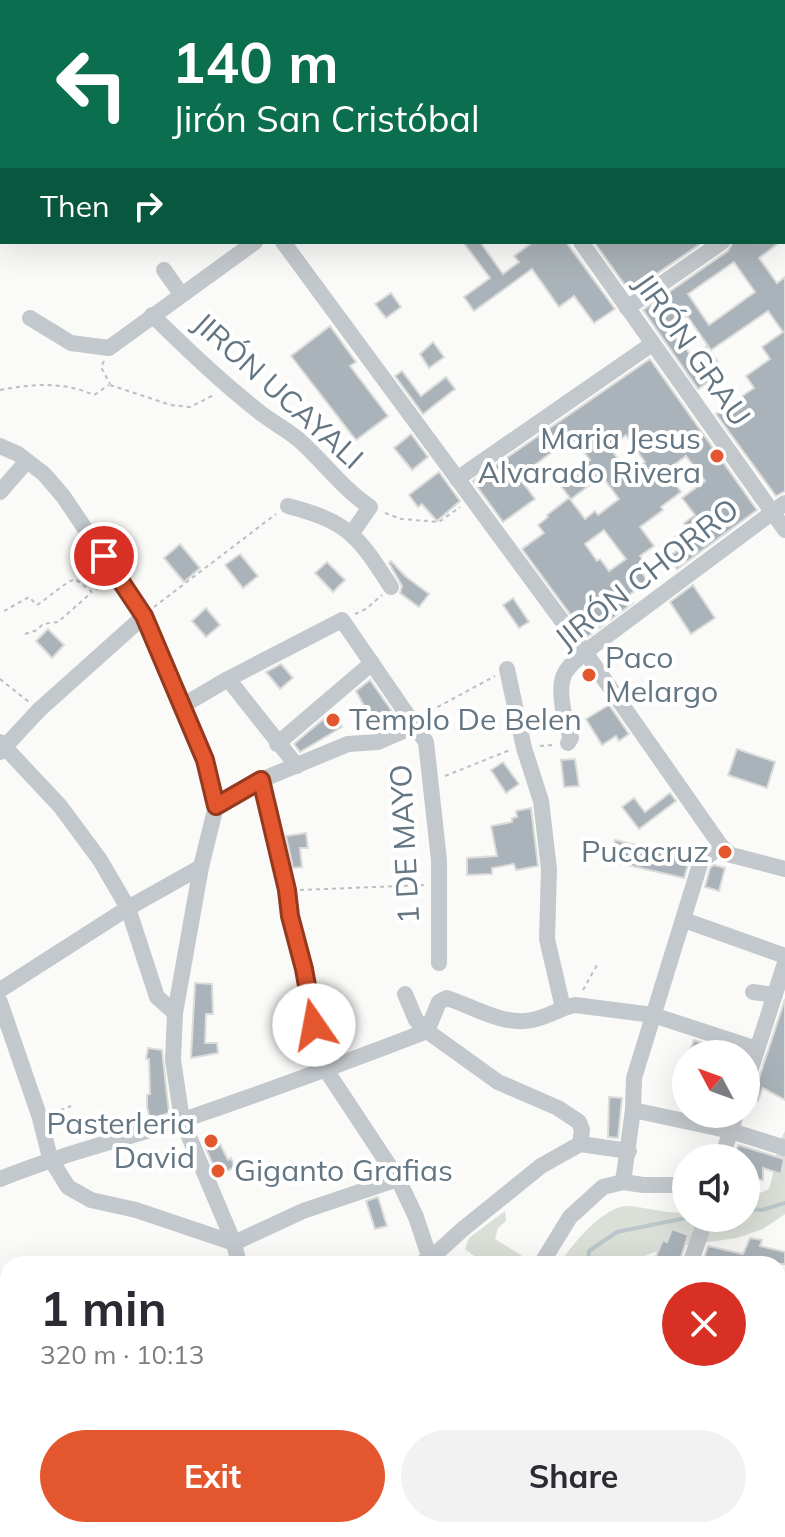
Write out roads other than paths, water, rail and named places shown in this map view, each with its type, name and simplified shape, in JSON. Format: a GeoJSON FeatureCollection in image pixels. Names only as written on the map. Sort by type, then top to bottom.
{"type":"FeatureCollection","features":[{"type":"Feature","properties":{"kind":"street","name":"JIRÓN UCAYALI"},"geometry":{"type":"LineString","coordinates":[[30,318],[71,343],[109,348],[252,244]]}},
{"type":"Feature","properties":{"kind":"street"},"geometry":{"type":"LineString","coordinates":[[284,244],[585,652],[721,846],[731,855],[785,869]]}},
{"type":"Feature","properties":{"kind":"street","name":"JIRÓN GRAU"},"geometry":{"type":"LineString","coordinates":[[582,244],[652,344],[779,508],[785,530]]}},
{"type":"Feature","properties":{"kind":"street"},"geometry":{"type":"LineString","coordinates":[[627,308],[719,244]]}},
{"type":"Feature","properties":{"kind":"street"},"geometry":{"type":"LineString","coordinates":[[164,270],[181,294]]}},
{"type":"Feature","properties":{"kind":"street","name":"JIRÓN UCAYALI"},"geometry":{"type":"LineString","coordinates":[[152,315],[191,354],[322,460],[349,492],[370,507],[352,533]]}},
{"type":"Feature","properties":{"kind":"street"},"geometry":{"type":"LineString","coordinates":[[457,479],[652,344]]}},
{"type":"Feature","properties":{"kind":"street"},"geometry":{"type":"LineString","coordinates":[[0,446],[44,474],[63,496],[144,616],[205,760],[216,806],[201,867],[175,1013],[173,1060],[182,1120],[237,1256]]}},
{"type":"Feature","properties":{"kind":"street"},"geometry":{"type":"LineString","coordinates":[[0,492],[27,461]]}},
{"type":"Feature","properties":{"kind":"street"},"geometry":{"type":"LineString","coordinates":[[288,506],[316,513],[352,533],[363,544],[391,587]]}},
{"type":"Feature","properties":{"kind":"street","name":"JIRÓN CHORRO"},"geometry":{"type":"LineString","coordinates":[[568,743],[571,738],[564,715],[563,677],[585,652],[779,508]]}},
{"type":"Feature","properties":{"kind":"street"},"geometry":{"type":"LineString","coordinates":[[144,616],[2,747],[60,806],[100,860],[128,908],[157,997],[175,1013]]}},
{"type":"Feature","properties":{"kind":"street","name":"1 DE MAYO"},"geometry":{"type":"LineString","coordinates":[[228,679],[342,620],[426,742],[438,839],[439,963]]}},
{"type":"Feature","properties":{"kind":"street"},"geometry":{"type":"LineString","coordinates":[[277,744],[372,663]]}},
{"type":"Feature","properties":{"kind":"street"},"geometry":{"type":"LineString","coordinates":[[507,669],[524,748],[541,801],[549,869],[547,939],[569,1006]]}},
{"type":"Feature","properties":{"kind":"street"},"geometry":{"type":"LineString","coordinates":[[182,706],[228,679],[297,766]]}},
{"type":"Feature","properties":{"kind":"street"},"geometry":{"type":"LineString","coordinates":[[216,806],[261,780],[348,744],[378,742],[415,726]]}},
{"type":"Feature","properties":{"kind":"street"},"geometry":{"type":"LineString","coordinates":[[261,780],[304,969],[308,1002],[326,1070],[398,1179],[423,1256]]}},
{"type":"Feature","properties":{"kind":"street"},"geometry":{"type":"LineString","coordinates":[[623,1182],[629,1151],[634,1078],[701,861],[721,846]]}},
{"type":"Feature","properties":{"kind":"street"},"geometry":{"type":"LineString","coordinates":[[0,990],[128,908],[201,867]]}},
{"type":"Feature","properties":{"kind":"street"},"geometry":{"type":"LineString","coordinates":[[684,920],[785,956]]}},
{"type":"Feature","properties":{"kind":"street"},"geometry":{"type":"LineString","coordinates":[[760,1040],[785,963]]}},
{"type":"Feature","properties":{"kind":"street"},"geometry":{"type":"LineString","coordinates":[[753,992],[775,995]]}},
{"type":"Feature","properties":{"kind":"street"},"geometry":{"type":"LineString","coordinates":[[405,994],[416,1020],[427,1031],[498,1082],[558,1108],[579,1122],[582,1130],[580,1144]]}},
{"type":"Feature","properties":{"kind":"street"},"geometry":{"type":"LineString","coordinates":[[0,1179],[50,1158],[182,1120],[427,1031],[439,1002],[447,998],[514,1022],[553,1014],[569,1006],[653,1015],[729,1040]]}},
{"type":"Feature","properties":{"kind":"street"},"geometry":{"type":"LineString","coordinates":[[0,1002],[40,1118],[50,1158],[68,1187],[91,1200],[136,1210],[234,1243],[303,1211],[398,1179]]}},
{"type":"Feature","properties":{"kind":"street"},"geometry":{"type":"LineString","coordinates":[[633,1110],[731,1131],[785,1148]]}},
{"type":"Feature","properties":{"kind":"street"},"geometry":{"type":"LineString","coordinates":[[727,1144],[732,1128]]}},
{"type":"Feature","properties":{"kind":"street"},"geometry":{"type":"LineString","coordinates":[[432,1256],[541,1166],[580,1144],[629,1151]]}},
{"type":"Feature","properties":{"kind":"street"},"geometry":{"type":"LineString","coordinates":[[546,1256],[579,1207],[603,1187],[623,1182],[672,1185]]}},
{"type":"Feature","properties":{"kind":"street"},"geometry":{"type":"LineString","coordinates":[[693,1256],[702,1232]]}},
{"type":"Feature","properties":{"kind":"waterway"},"geometry":{"type":"LineString","coordinates":[[760,1210],[785,1203]]}},
{"type":"Feature","properties":{"kind":"waterway"},"geometry":{"type":"LineString","coordinates":[[589,1256],[589,1251],[617,1232],[672,1221]]}},
{"type":"Feature","properties":{"kind":"place","name":"Maria Jesus Alvarado Rivera"},"geometry":{"type":"Point","coordinates":[717,456]}},
{"type":"Feature","properties":{"kind":"place","name":"Paco Melargo"},"geometry":{"type":"Point","coordinates":[589,675]}},
{"type":"Feature","properties":{"kind":"place","name":"Templo De Belen"},"geometry":{"type":"Point","coordinates":[333,720]}},
{"type":"Feature","properties":{"kind":"place","name":"Pucacruz"},"geometry":{"type":"Point","coordinates":[725,852]}},
{"type":"Feature","properties":{"kind":"place","name":"Pasterleria David"},"geometry":{"type":"Point","coordinates":[211,1141]}},
{"type":"Feature","properties":{"kind":"place","name":"Giganto Grafias"},"geometry":{"type":"Point","coordinates":[218,1171]}}]}
